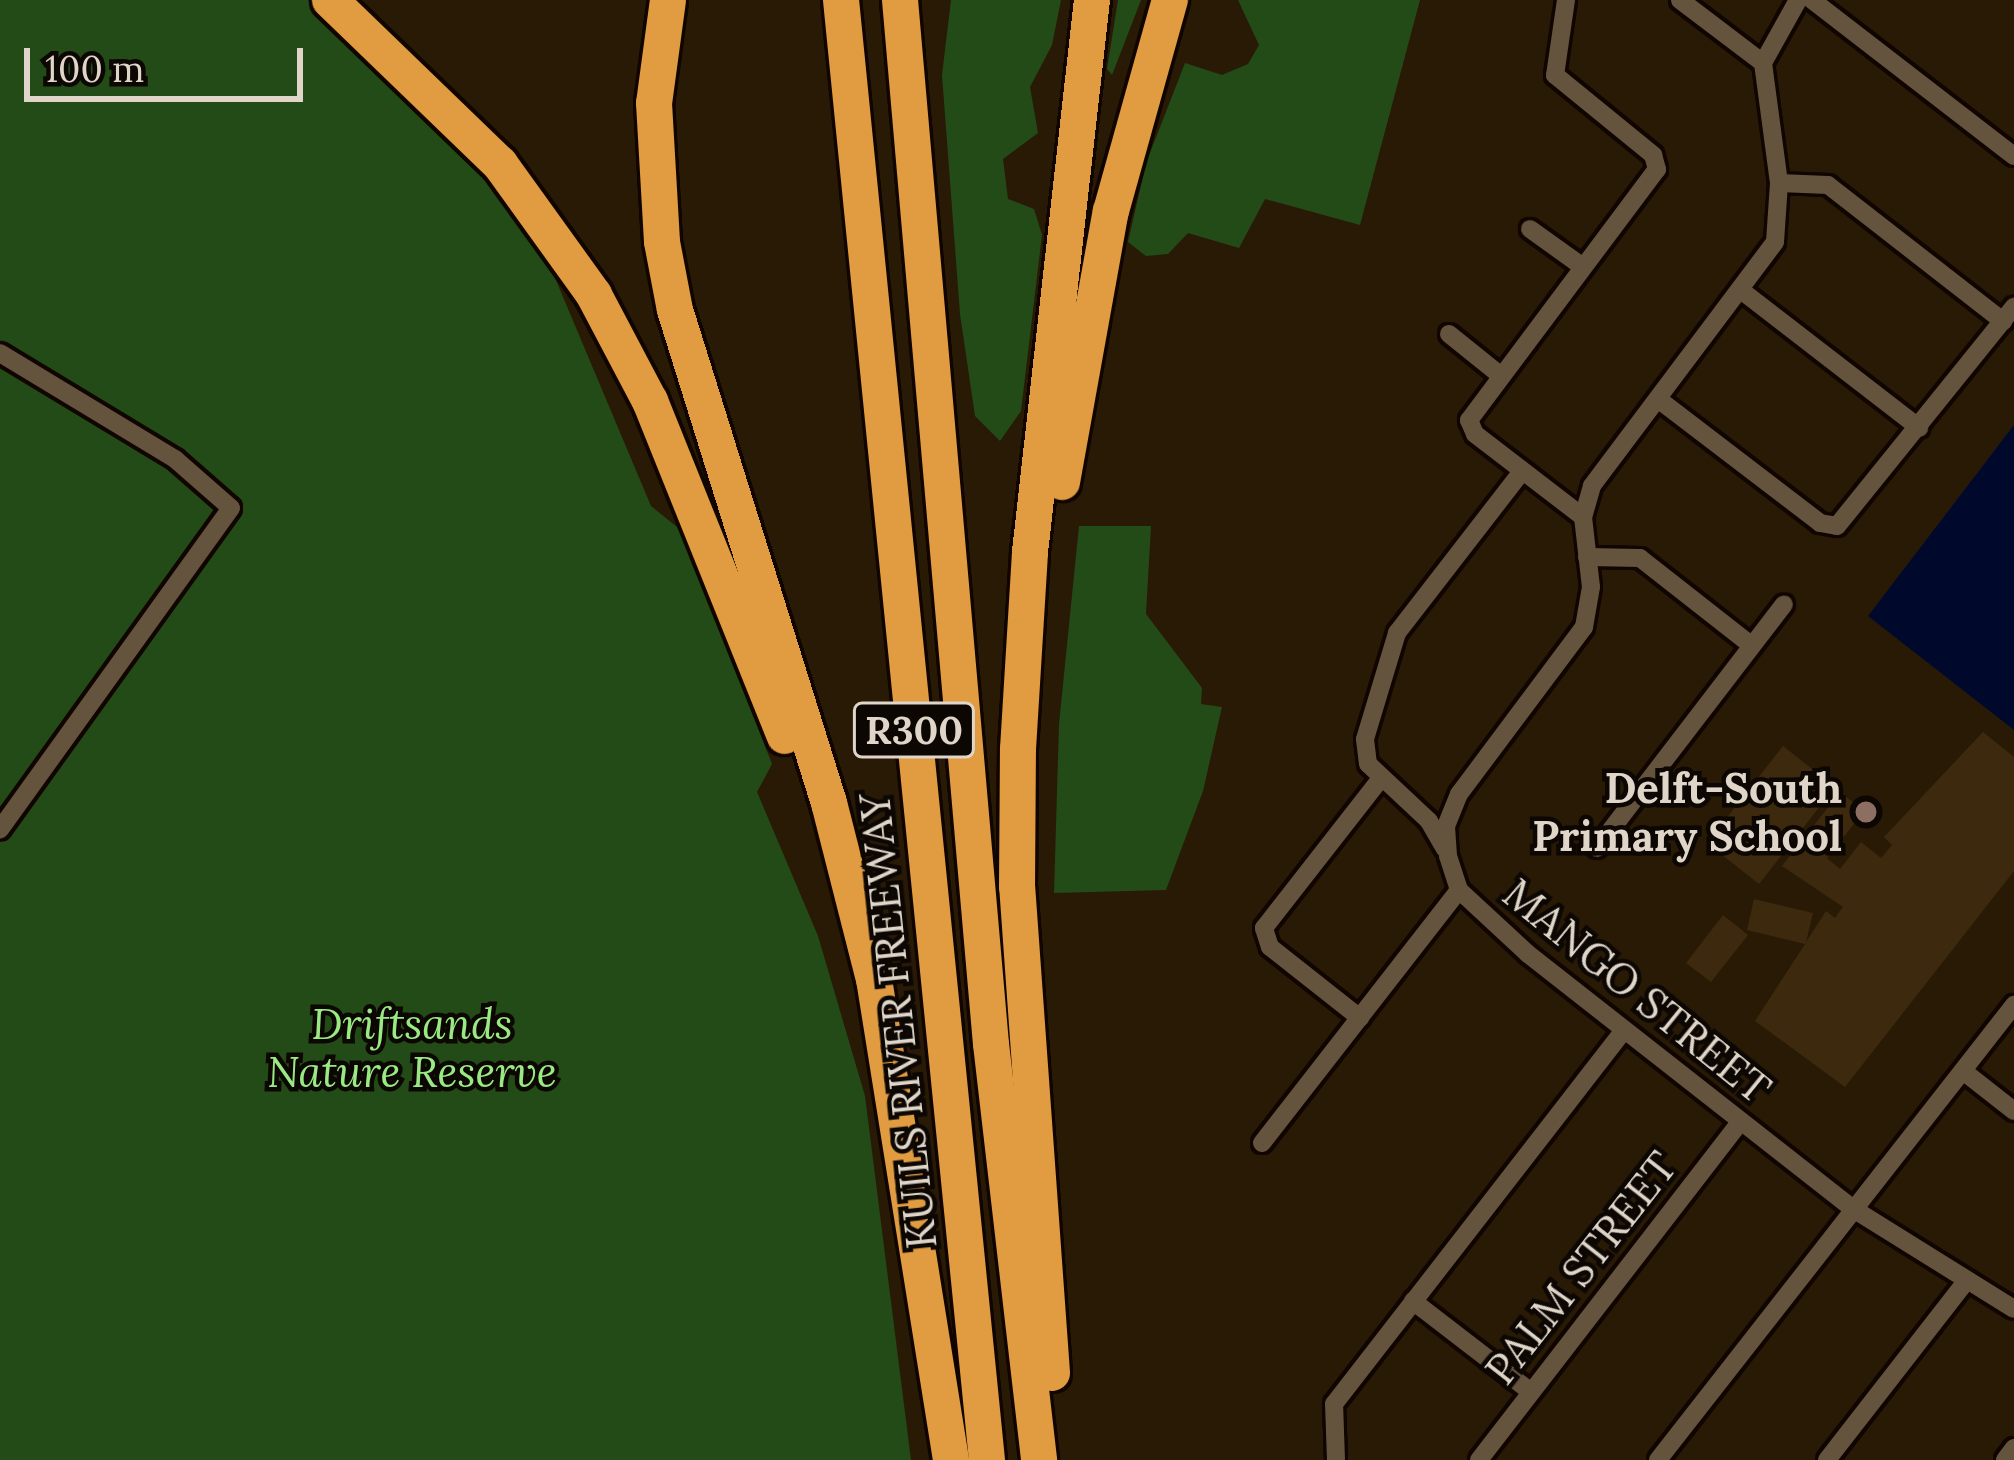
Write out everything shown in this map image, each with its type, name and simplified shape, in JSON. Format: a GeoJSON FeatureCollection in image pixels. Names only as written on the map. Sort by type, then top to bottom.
{"type":"FeatureCollection","features":[{"type":"Feature","properties":{"kind":"highway"},"geometry":{"type":"LineString","coordinates":[[330,0],[500,164],[593,295],[680,471],[855,912]]}},
{"type":"Feature","properties":{"kind":"highway"},"geometry":{"type":"LineString","coordinates":[[668,0],[654,104],[656,189],[675,310],[829,803],[904,1129],[951,1460]]}},
{"type":"Feature","properties":{"kind":"highway","name":"KUILS RIVER FREEWAY"},"geometry":{"type":"LineString","coordinates":[[841,0],[987,1460]]}},
{"type":"Feature","properties":{"kind":"highway","name":"R300"},"geometry":{"type":"LineString","coordinates":[[900,0],[991,1044],[1040,1460]]}},
{"type":"Feature","properties":{"kind":"highway"},"geometry":{"type":"LineString","coordinates":[[1040,1460],[1052,1362],[1016,860],[1021,676],[1092,0]]}},
{"type":"Feature","properties":{"kind":"highway"},"geometry":{"type":"LineString","coordinates":[[1026,984],[1034,734],[1072,410],[1112,211],[1170,0]]}},
{"type":"Feature","properties":{"kind":"street"},"geometry":{"type":"LineString","coordinates":[[1566,0],[1555,75],[1657,163],[1500,375],[1469,426],[1583,518],[1592,486],[1742,291],[1779,230],[1779,183],[1763,63],[1798,0]]}},
{"type":"Feature","properties":{"kind":"street"},"geometry":{"type":"LineString","coordinates":[[1680,0],[1763,63]]}},
{"type":"Feature","properties":{"kind":"street"},"geometry":{"type":"LineString","coordinates":[[1812,0],[2014,156]]}},
{"type":"Feature","properties":{"kind":"street"},"geometry":{"type":"LineString","coordinates":[[1658,399],[1831,526],[1848,519],[2008,314],[1828,185],[1779,183]]}},
{"type":"Feature","properties":{"kind":"street"},"geometry":{"type":"LineString","coordinates":[[1530,229],[1583,267]]}},
{"type":"Feature","properties":{"kind":"street"},"geometry":{"type":"LineString","coordinates":[[1742,291],[1919,428]]}},
{"type":"Feature","properties":{"kind":"street"},"geometry":{"type":"LineString","coordinates":[[1449,334],[1500,375]]}},
{"type":"Feature","properties":{"kind":"street"},"geometry":{"type":"LineString","coordinates":[[0,352],[123,435],[175,459],[231,508],[0,830]]}},
{"type":"Feature","properties":{"kind":"street"},"geometry":{"type":"LineString","coordinates":[[1448,856],[1429,821],[1381,778],[1364,745],[1390,645],[1522,471]]}},
{"type":"Feature","properties":{"kind":"street","name":"MANGO STREET"},"geometry":{"type":"LineString","coordinates":[[1583,518],[1587,557],[1584,627],[1459,794],[1446,827],[1448,856],[1459,890],[1624,1030],[1855,1210],[2014,1309]]}},
{"type":"Feature","properties":{"kind":"street"},"geometry":{"type":"LineString","coordinates":[[1587,557],[1640,558],[1751,644]]}},
{"type":"Feature","properties":{"kind":"street"},"geometry":{"type":"LineString","coordinates":[[1597,848],[1784,604]]}},
{"type":"Feature","properties":{"kind":"street"},"geometry":{"type":"LineString","coordinates":[[1360,1018],[1270,947],[1264,928],[1381,778]]}},
{"type":"Feature","properties":{"kind":"street"},"geometry":{"type":"LineString","coordinates":[[1262,1143],[1459,890]]}},
{"type":"Feature","properties":{"kind":"street"},"geometry":{"type":"LineString","coordinates":[[1658,1460],[2014,1005]]}},
{"type":"Feature","properties":{"kind":"street"},"geometry":{"type":"LineString","coordinates":[[1336,1460],[1334,1404],[1624,1030]]}},
{"type":"Feature","properties":{"kind":"street"},"geometry":{"type":"LineString","coordinates":[[1963,1071],[2014,1111]]}},
{"type":"Feature","properties":{"kind":"street","name":"PALM STREET"},"geometry":{"type":"LineString","coordinates":[[1479,1460],[1741,1121]]}},
{"type":"Feature","properties":{"kind":"street"},"geometry":{"type":"LineString","coordinates":[[1827,1460],[1967,1280]]}},
{"type":"Feature","properties":{"kind":"street"},"geometry":{"type":"LineString","coordinates":[[1413,1301],[1530,1391]]}},
{"type":"Feature","properties":{"kind":"street"},"geometry":{"type":"LineString","coordinates":[[2005,1460],[2014,1448]]}},
{"type":"Feature","properties":{"kind":"green space","name":"Driftsands Nature Reserve"},"geometry":{"type":"Polygon","coordinates":[[[0,0],[323,0],[502,152],[651,506],[682,531],[772,764],[757,792],[818,936],[865,1096],[911,1460],[0,1460],[0,0]]]}},
{"type":"Feature","properties":{"kind":"green space"},"geometry":{"type":"Polygon","coordinates":[[[951,0],[1061,0],[1052,45],[1030,87],[1038,133],[1003,159],[1008,199],[1034,209],[1042,235],[1021,411],[1000,441],[975,416],[960,314],[942,75],[951,0]]]}},
{"type":"Feature","properties":{"kind":"green space"},"geometry":{"type":"Polygon","coordinates":[[[1118,0],[1141,0],[1112,75],[1107,69],[1118,0]]]}},
{"type":"Feature","properties":{"kind":"green space"},"geometry":{"type":"Polygon","coordinates":[[[1238,0],[1420,0],[1360,225],[1265,199],[1239,248],[1188,233],[1168,254],[1146,256],[1128,242],[1146,163],[1185,63],[1222,75],[1248,64],[1259,45],[1238,0]]]}},
{"type":"Feature","properties":{"kind":"green space"},"geometry":{"type":"Polygon","coordinates":[[[1079,526],[1151,526],[1146,614],[1202,688],[1201,704],[1222,707],[1203,791],[1166,890],[1054,893],[1059,724],[1079,526]]]}},
{"type":"Feature","properties":{"kind":"water"},"geometry":{"type":"Polygon","coordinates":[[[2014,425],[2014,730],[1868,616],[2014,425]]]}},
{"type":"Feature","properties":{"kind":"building"},"geometry":{"type":"Polygon","coordinates":[[[1983,732],[2014,757],[2014,871],[1845,1087],[1755,1021],[1805,944],[1747,930],[1754,899],[1813,913],[1806,942],[1826,911],[1835,918],[1843,907],[1782,866],[1840,792],[1864,811],[1827,858],[1840,869],[1861,842],[1881,858],[1892,845],[1884,837],[1983,732]]]}},
{"type":"Feature","properties":{"kind":"building"},"geometry":{"type":"Polygon","coordinates":[[[1783,746],[1835,787],[1759,884],[1707,843],[1783,746]]]}},
{"type":"Feature","properties":{"kind":"building"},"geometry":{"type":"Polygon","coordinates":[[[1723,915],[1748,935],[1711,982],[1686,963],[1723,915]]]}},
{"type":"Feature","properties":{"kind":"place","name":"Delft-South Primary School"},"geometry":{"type":"Point","coordinates":[1866,812]}}]}
